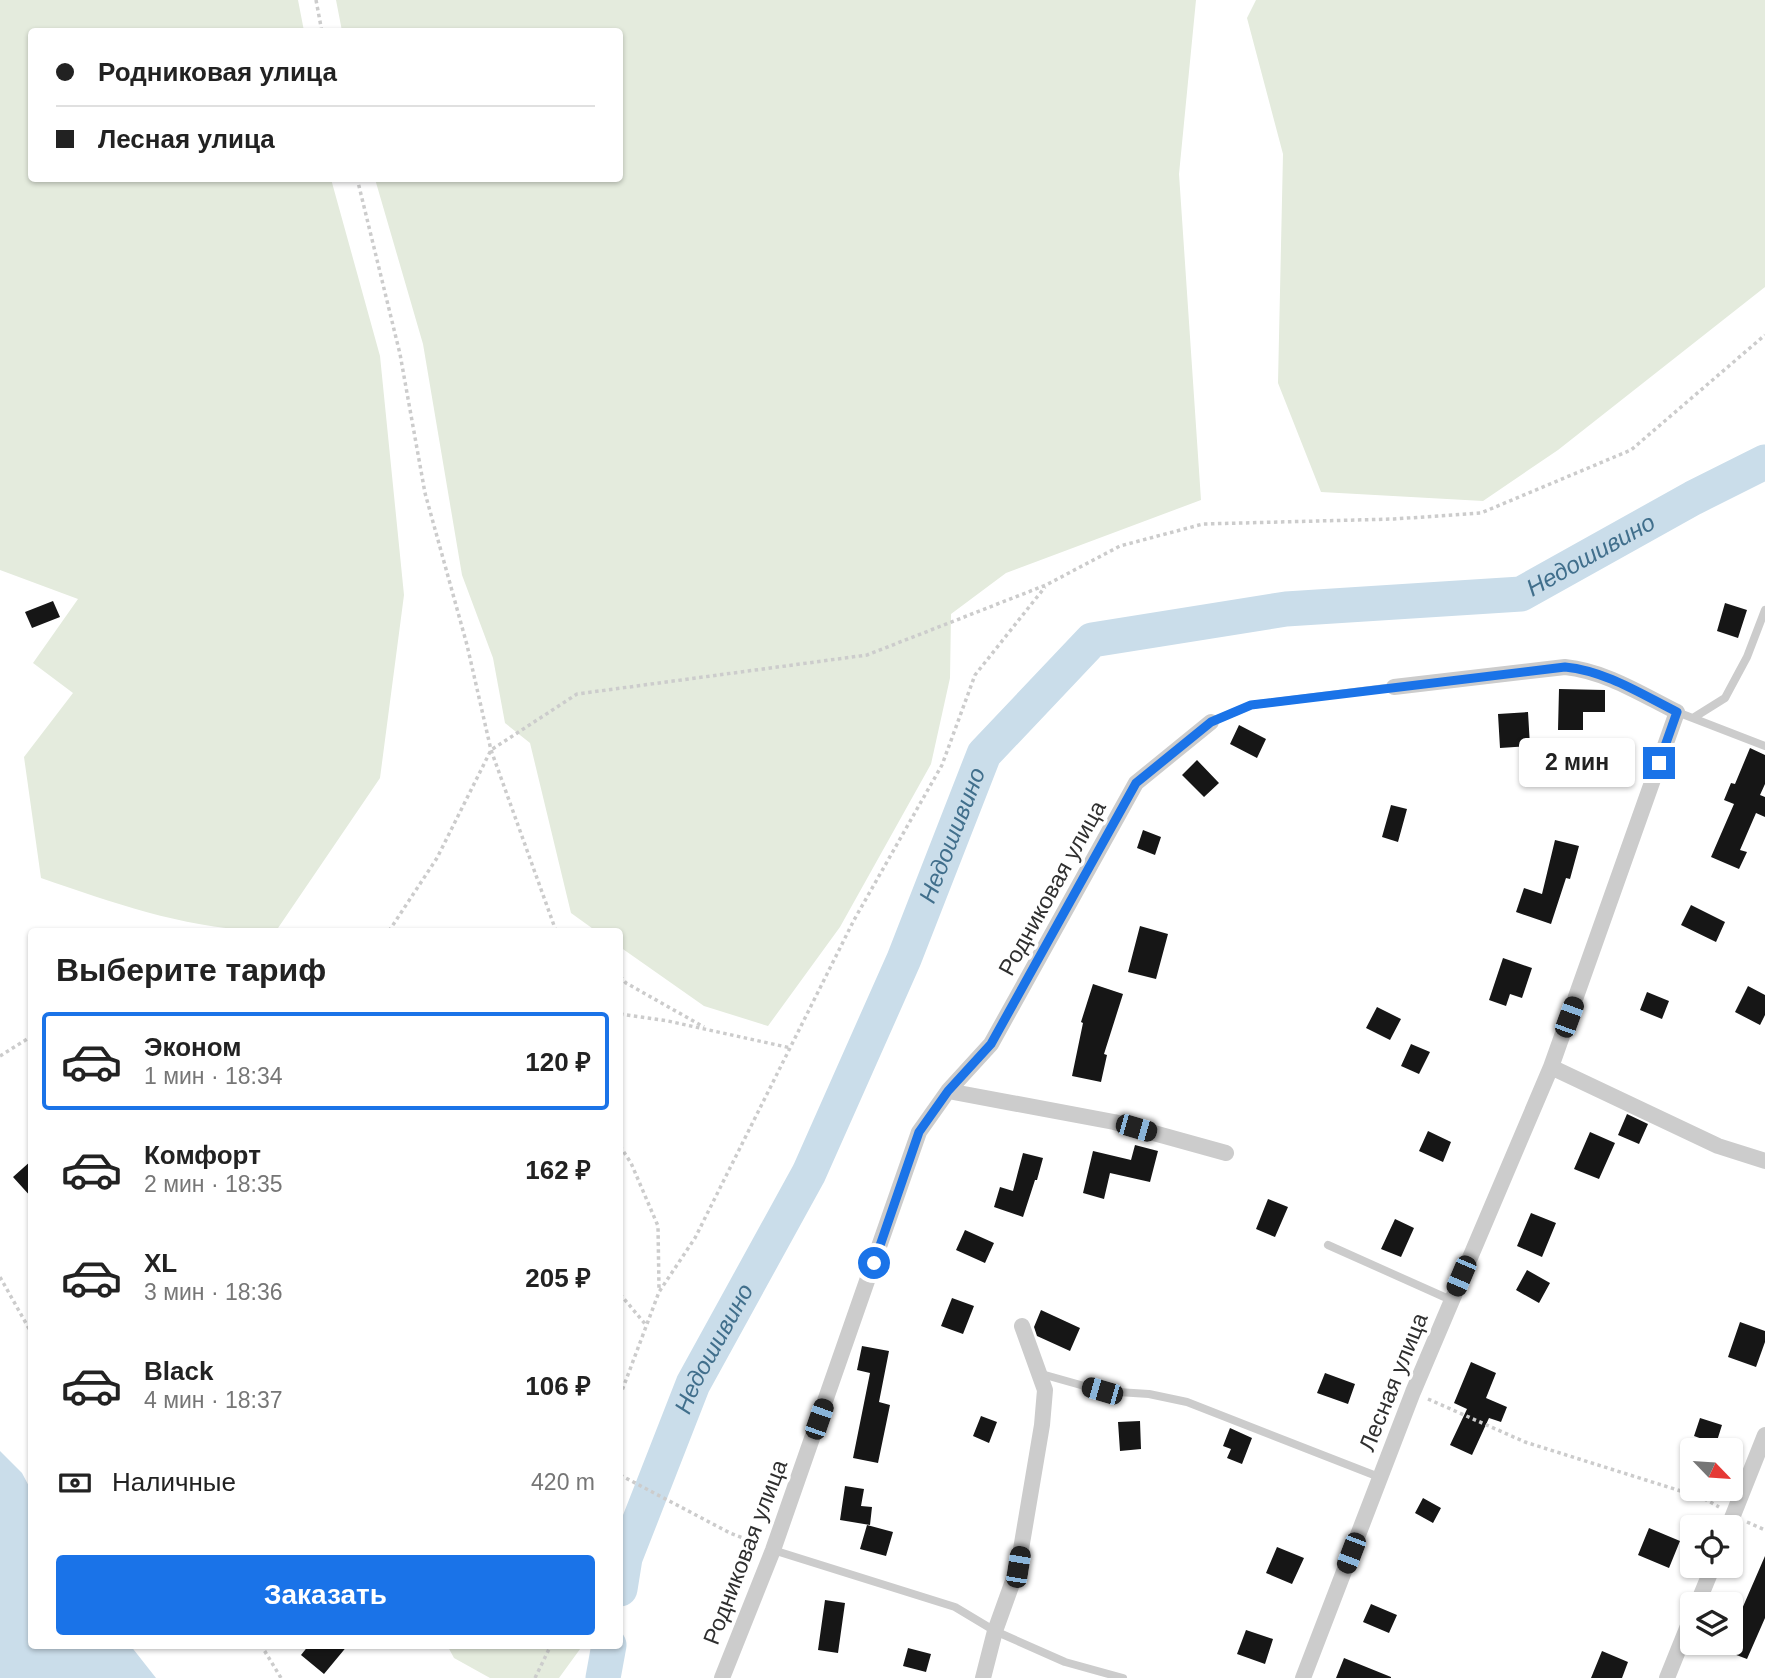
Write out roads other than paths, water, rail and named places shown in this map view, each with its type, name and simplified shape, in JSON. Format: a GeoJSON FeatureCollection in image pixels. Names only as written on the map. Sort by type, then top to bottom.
{"type":"FeatureCollection","features":[{"type":"Feature","properties":{"kind":"street"},"geometry":{"type":"LineString","coordinates":[[1394,687],[1565,667],[1584,668],[1608,677],[1677,712]]}},
{"type":"Feature","properties":{"kind":"street","name":"Лесная улица"},"geometry":{"type":"LineString","coordinates":[[1303,1678],[1413,1392],[1551,1067],[1677,712]]}},
{"type":"Feature","properties":{"kind":"street","name":"Родниковая улица"},"geometry":{"type":"LineString","coordinates":[[722,1678],[773,1550],[919,1132],[948,1091],[991,1044],[1136,783],[1211,722]]}},
{"type":"Feature","properties":{"kind":"street"},"geometry":{"type":"LineString","coordinates":[[1551,1067],[1718,1146],[1765,1161]]}},
{"type":"Feature","properties":{"kind":"street"},"geometry":{"type":"LineString","coordinates":[[948,1091],[1114,1122],[1226,1153]]}},
{"type":"Feature","properties":{"kind":"street"},"geometry":{"type":"LineString","coordinates":[[983,1678],[995,1631],[1018,1567],[1042,1426],[1045,1390],[1021,1326]]}},
{"type":"Feature","properties":{"kind":"street"},"geometry":{"type":"LineString","coordinates":[[1734,1515],[1765,1435]]}},
{"type":"Feature","properties":{"kind":"street"},"geometry":{"type":"LineString","coordinates":[[1667,1678],[1680,1646]]}},
{"type":"Feature","properties":{"kind":"lane"},"geometry":{"type":"LineString","coordinates":[[1693,718],[1725,698],[1746,657],[1765,610]]}},
{"type":"Feature","properties":{"kind":"lane"},"geometry":{"type":"LineString","coordinates":[[1211,722],[1251,705],[1394,687]]}},
{"type":"Feature","properties":{"kind":"lane"},"geometry":{"type":"LineString","coordinates":[[1677,712],[1765,746]]}},
{"type":"Feature","properties":{"kind":"lane"},"geometry":{"type":"LineString","coordinates":[[1328,1245],[1451,1300]]}},
{"type":"Feature","properties":{"kind":"lane"},"geometry":{"type":"LineString","coordinates":[[1038,1373],[1102,1391],[1149,1394],[1187,1402],[1379,1477]]}},
{"type":"Feature","properties":{"kind":"lane"},"geometry":{"type":"LineString","coordinates":[[773,1550],[955,1607],[995,1631],[1065,1662],[1123,1678]]}},
{"type":"Feature","properties":{"kind":"water"},"geometry":{"type":"Polygon","coordinates":[[[0,1451],[22,1473],[28,1484],[28,1649],[133,1649],[156,1678],[0,1678],[0,1451]]]}},
{"type":"Feature","properties":{"kind":"waterway","name":"Недошивино"},"geometry":{"type":"LineString","coordinates":[[623,1570],[625,1558],[693,1384],[809,1173],[904,959],[984,754],[1092,640],[1286,609],[1521,594],[1693,498],[1765,462]]}},
{"type":"Feature","properties":{"kind":"waterway","name":"Недошивино"},"geometry":{"type":"LineString","coordinates":[[603,1678],[608,1649]]}}]}
